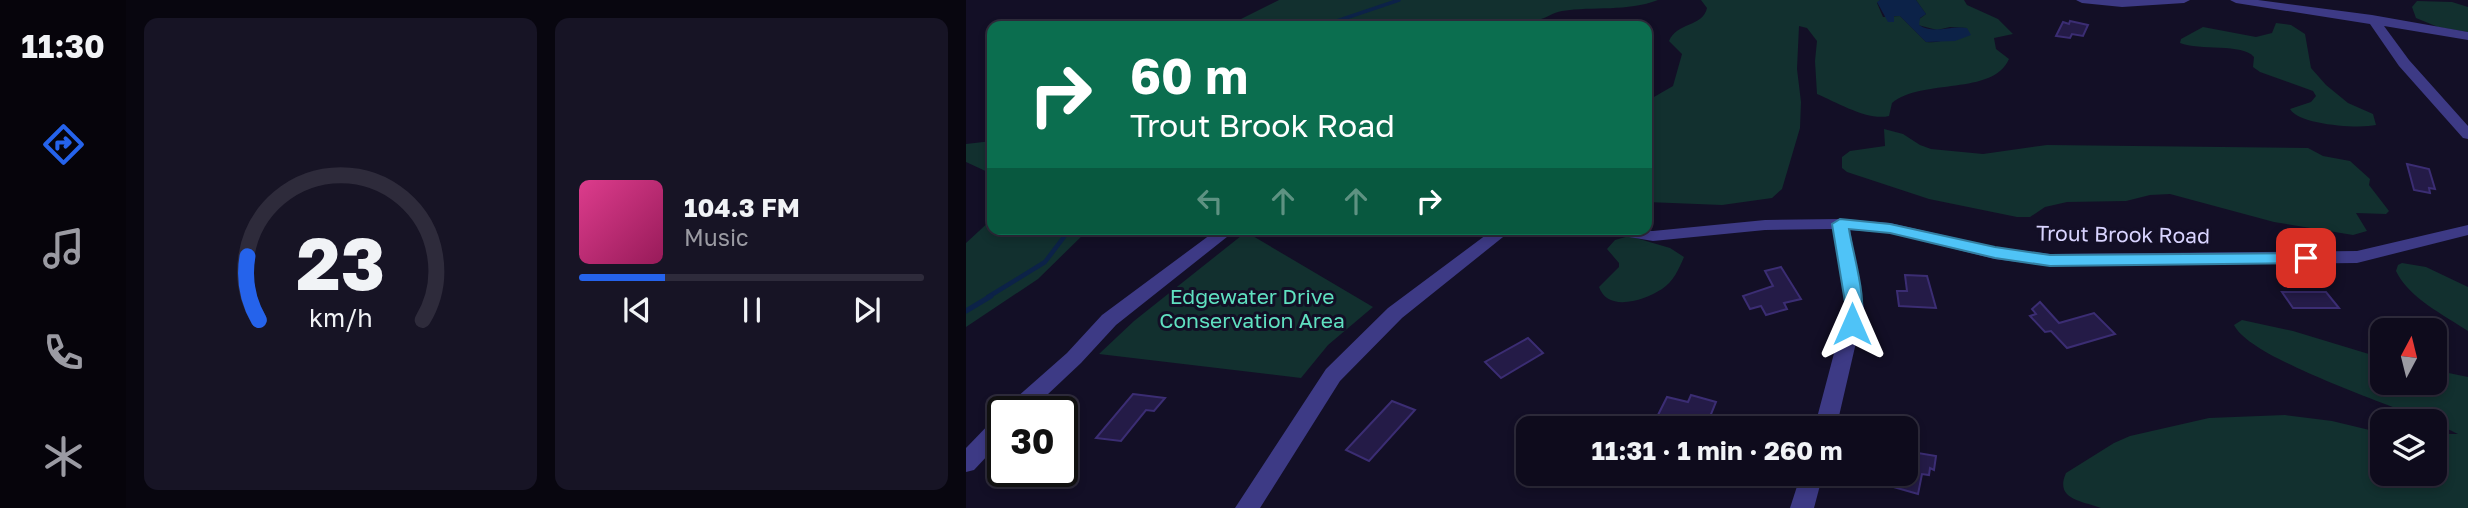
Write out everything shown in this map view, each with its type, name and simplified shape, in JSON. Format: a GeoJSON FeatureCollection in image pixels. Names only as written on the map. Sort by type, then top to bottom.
{"type":"FeatureCollection","features":[{"type":"Feature","properties":{"kind":"street"},"geometry":{"type":"LineString","coordinates":[[2082,0],[2122,4],[2184,0]]}},
{"type":"Feature","properties":{"kind":"street"},"geometry":{"type":"LineString","coordinates":[[2236,0],[2468,36]]}},
{"type":"Feature","properties":{"kind":"street"},"geometry":{"type":"LineString","coordinates":[[2372,19],[2404,63],[2468,135]]}},
{"type":"Feature","properties":{"kind":"street"},"geometry":{"type":"LineString","coordinates":[[1829,416],[1842,370],[1854,308],[1840,224]]}},
{"type":"Feature","properties":{"kind":"street","name":"Trout Brook Road"},"geometry":{"type":"LineString","coordinates":[[1647,235],[1765,225],[1840,224],[1890,228],[1995,253],[2050,260],[2357,257],[2468,230]]}},
{"type":"Feature","properties":{"kind":"street"},"geometry":{"type":"LineString","coordinates":[[1032,396],[1074,358],[1109,320],[1221,235]]}},
{"type":"Feature","properties":{"kind":"street"},"geometry":{"type":"LineString","coordinates":[[1247,508],[1333,374],[1395,313],[1497,235]]}},
{"type":"Feature","properties":{"kind":"street"},"geometry":{"type":"LineString","coordinates":[[966,463],[987,441]]}},
{"type":"Feature","properties":{"kind":"street"},"geometry":{"type":"LineString","coordinates":[[1802,508],[1808,486]]}},
{"type":"Feature","properties":{"kind":"green space"},"geometry":{"type":"Polygon","coordinates":[[[1279,0],[1658,0],[1634,6],[1562,11],[1531,21],[1237,21],[1279,0]]]}},
{"type":"Feature","properties":{"kind":"green space"},"geometry":{"type":"Polygon","coordinates":[[[1701,0],[1880,0],[1877,3],[1883,17],[1900,16],[1926,42],[1938,42],[1967,28],[1950,27],[1937,30],[1918,25],[1918,20],[1926,14],[1916,0],[1964,0],[1967,5],[1998,19],[2013,34],[1994,38],[1996,49],[2009,59],[2001,70],[1973,83],[1905,95],[1892,103],[1889,116],[1881,117],[1853,110],[1817,94],[1817,41],[1807,28],[1799,26],[1797,69],[1801,102],[1800,128],[1782,189],[1772,198],[1722,205],[1652,202],[1652,98],[1673,86],[1682,54],[1669,41],[1678,31],[1705,14],[1707,8],[1701,0]]]}},
{"type":"Feature","properties":{"kind":"green space"},"geometry":{"type":"Polygon","coordinates":[[[2417,1],[2452,2],[2468,7],[2468,32],[2438,27],[2416,18],[2412,7],[2417,1]]]}},
{"type":"Feature","properties":{"kind":"green space"},"geometry":{"type":"Polygon","coordinates":[[[2276,23],[2291,25],[2305,34],[2311,68],[2348,103],[2373,114],[2376,125],[2344,126],[2305,119],[2290,109],[2311,102],[2316,96],[2313,91],[2260,72],[2253,67],[2254,57],[2240,50],[2180,43],[2181,39],[2203,27],[2256,37],[2272,33],[2276,23]]]}},
{"type":"Feature","properties":{"kind":"green space"},"geometry":{"type":"Polygon","coordinates":[[[1884,129],[1903,134],[1931,149],[1983,154],[2047,145],[2308,148],[2323,156],[2350,161],[2370,179],[2369,185],[2389,211],[2386,214],[2356,213],[2367,231],[2353,235],[2274,222],[2170,194],[2150,195],[2126,201],[2067,202],[2045,207],[2030,217],[2017,217],[1929,199],[1842,168],[1842,157],[1850,151],[1885,146],[1884,129]]]}},
{"type":"Feature","properties":{"kind":"green space"},"geometry":{"type":"Polygon","coordinates":[[[987,142],[987,172],[966,162],[966,144],[987,142]]]}},
{"type":"Feature","properties":{"kind":"green space"},"geometry":{"type":"Polygon","coordinates":[[[987,224],[987,235],[1083,235],[1038,279],[966,327],[966,243],[987,224]]]}},
{"type":"Feature","properties":{"kind":"green space","name":"Edgewater Drive Conservation Area"},"geometry":{"type":"Polygon","coordinates":[[[1242,235],[1251,235],[1373,307],[1328,345],[1301,378],[1099,354],[1134,321],[1242,235]]]}},
{"type":"Feature","properties":{"kind":"green space"},"geometry":{"type":"Polygon","coordinates":[[[1629,236],[1670,248],[1684,257],[1678,271],[1662,289],[1637,300],[1618,302],[1610,300],[1599,287],[1619,267],[1619,263],[1607,249],[1615,240],[1629,236]]]}},
{"type":"Feature","properties":{"kind":"green space"},"geometry":{"type":"Polygon","coordinates":[[[2402,263],[2426,267],[2468,287],[2468,331],[2409,290],[2396,271],[2402,263]]]}},
{"type":"Feature","properties":{"kind":"green space"},"geometry":{"type":"Polygon","coordinates":[[[2242,320],[2293,331],[2370,354],[2370,396],[2446,396],[2447,373],[2468,377],[2468,508],[2101,508],[2067,494],[2063,482],[2066,473],[2130,436],[2209,418],[2285,415],[2332,421],[2370,430],[2370,486],[2447,486],[2447,434],[2458,434],[2447,429],[2447,409],[2398,409],[2336,385],[2270,354],[2247,339],[2234,325],[2242,320]]]}},
{"type":"Feature","properties":{"kind":"water"},"geometry":{"type":"Polygon","coordinates":[[[1916,0],[1926,14],[1920,18],[1919,25],[1936,30],[1967,28],[1971,35],[1955,41],[1926,42],[1900,16],[1894,16],[1894,22],[1888,22],[1877,2],[1916,0]]]}},
{"type":"Feature","properties":{"kind":"building"},"geometry":{"type":"Polygon","coordinates":[[[2070,21],[2088,25],[2083,36],[2056,36],[2063,22],[2069,24],[2070,21]]]}},
{"type":"Feature","properties":{"kind":"building"},"geometry":{"type":"Polygon","coordinates":[[[2407,164],[2429,169],[2435,189],[2429,188],[2430,193],[2414,190],[2407,164]]]}},
{"type":"Feature","properties":{"kind":"building"},"geometry":{"type":"Polygon","coordinates":[[[1781,267],[1801,299],[1784,303],[1787,309],[1766,315],[1761,306],[1750,309],[1743,296],[1773,286],[1765,271],[1781,267]]]}},
{"type":"Feature","properties":{"kind":"building"},"geometry":{"type":"Polygon","coordinates":[[[1905,275],[1927,276],[1936,308],[1899,306],[1897,291],[1907,291],[1905,275]]]}},
{"type":"Feature","properties":{"kind":"building"},"geometry":{"type":"Polygon","coordinates":[[[2282,292],[2326,292],[2339,308],[2293,308],[2282,292]]]}},
{"type":"Feature","properties":{"kind":"building"},"geometry":{"type":"Polygon","coordinates":[[[2040,302],[2059,323],[2094,313],[2115,334],[2067,348],[2051,331],[2045,332],[2030,316],[2036,314],[2032,309],[2040,302]]]}},
{"type":"Feature","properties":{"kind":"building"},"geometry":{"type":"Polygon","coordinates":[[[1528,338],[1543,353],[1501,378],[1485,362],[1528,338]]]}},
{"type":"Feature","properties":{"kind":"building"},"geometry":{"type":"Polygon","coordinates":[[[1133,394],[1165,398],[1154,411],[1146,410],[1121,441],[1096,438],[1133,394]]]}},
{"type":"Feature","properties":{"kind":"building"},"geometry":{"type":"Polygon","coordinates":[[[1691,395],[1716,402],[1710,416],[1658,416],[1667,397],[1688,402],[1691,395]]]}},
{"type":"Feature","properties":{"kind":"building"},"geometry":{"type":"Polygon","coordinates":[[[1392,401],[1415,410],[1369,461],[1346,450],[1392,401]]]}},
{"type":"Feature","properties":{"kind":"building"},"geometry":{"type":"Polygon","coordinates":[[[1918,453],[1936,456],[1934,470],[1930,468],[1929,475],[1922,474],[1918,494],[1890,486],[1918,486],[1918,453]]]}},
{"type":"Feature","properties":{"kind":"waterway"},"geometry":{"type":"LineString","coordinates":[[1337,21],[1399,0]]}},
{"type":"Feature","properties":{"kind":"waterway"},"geometry":{"type":"LineString","coordinates":[[988,297],[1045,262],[1065,235]]}},
{"type":"Feature","properties":{"kind":"waterway"},"geometry":{"type":"LineString","coordinates":[[966,311],[991,296]]}},
{"type":"Feature","properties":{"kind":"route"},"geometry":{"type":"LineString","coordinates":[[1852,324],[1854,308],[1840,224],[1890,228],[1995,253],[2050,260],[2306,258]]}}]}
